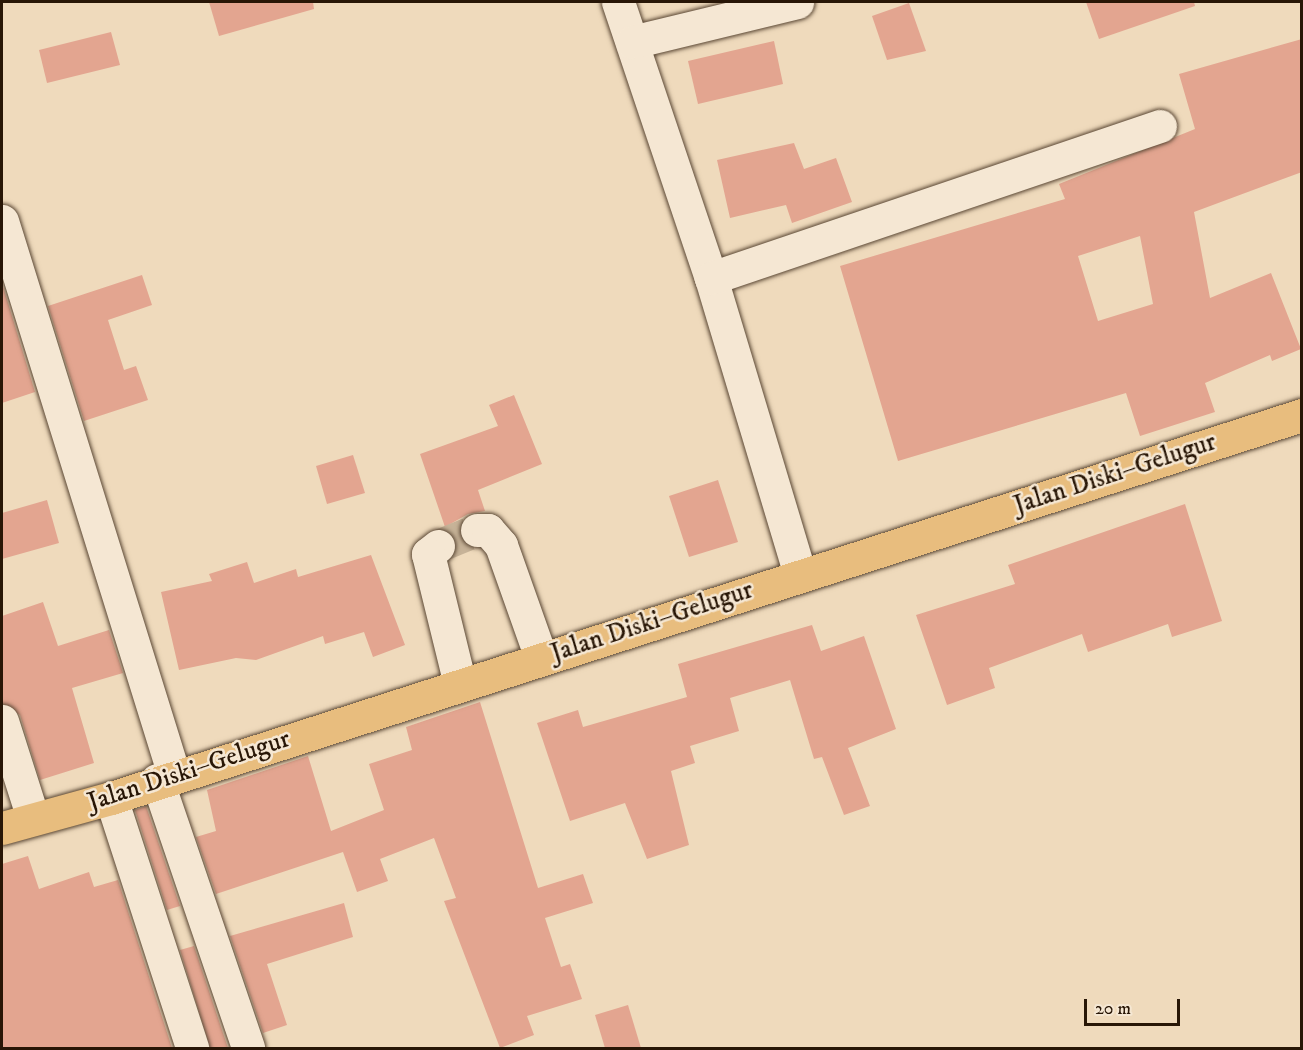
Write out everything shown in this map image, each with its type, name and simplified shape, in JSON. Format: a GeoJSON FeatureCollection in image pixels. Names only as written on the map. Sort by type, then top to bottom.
{"type":"FeatureCollection","features":[{"type":"Feature","properties":{"kind":"main road","name":"Jalan Diski–Gelugur"},"geometry":{"type":"LineString","coordinates":[[2,828],[111,798],[165,778],[1302,415]]}},
{"type":"Feature","properties":{"kind":"street"},"geometry":{"type":"LineString","coordinates":[[618,2],[711,278],[800,574]]}},
{"type":"Feature","properties":{"kind":"street"},"geometry":{"type":"LineString","coordinates":[[632,42],[798,2]]}},
{"type":"Feature","properties":{"kind":"street"},"geometry":{"type":"LineString","coordinates":[[711,278],[1160,126]]}},
{"type":"Feature","properties":{"kind":"street"},"geometry":{"type":"LineString","coordinates":[[2,221],[165,778],[248,1048]]}},
{"type":"Feature","properties":{"kind":"street"},"geometry":{"type":"LineString","coordinates":[[477,530],[488,530],[501,545],[542,658]]}},
{"type":"Feature","properties":{"kind":"street"},"geometry":{"type":"LineString","coordinates":[[438,546],[428,554],[460,684]]}},
{"type":"Feature","properties":{"kind":"street"},"geometry":{"type":"LineString","coordinates":[[2,721],[33,818]]}},
{"type":"Feature","properties":{"kind":"street"},"geometry":{"type":"LineString","coordinates":[[111,798],[192,1048]]}},
{"type":"Feature","properties":{"kind":"building"},"geometry":{"type":"Polygon","coordinates":[[[209,2],[313,2],[314,9],[219,36],[209,2]]]}},
{"type":"Feature","properties":{"kind":"building"},"geometry":{"type":"Polygon","coordinates":[[[1086,2],[1194,2],[1195,6],[1099,39],[1086,2]]]}},
{"type":"Feature","properties":{"kind":"building"},"geometry":{"type":"Polygon","coordinates":[[[909,3],[926,51],[887,60],[872,16],[909,3]]]}},
{"type":"Feature","properties":{"kind":"building"},"geometry":{"type":"Polygon","coordinates":[[[111,32],[120,65],[47,83],[39,50],[111,32]]]}},
{"type":"Feature","properties":{"kind":"building"},"geometry":{"type":"Polygon","coordinates":[[[1302,39],[1302,172],[1194,212],[1210,298],[1271,273],[1301,349],[1272,361],[1270,355],[1205,383],[1215,412],[1140,436],[1126,393],[898,461],[840,266],[1065,199],[1059,184],[1195,129],[1179,74],[1302,39]],[[1140,236],[1078,256],[1098,321],[1153,304],[1140,236]]]}},
{"type":"Feature","properties":{"kind":"building"},"geometry":{"type":"Polygon","coordinates":[[[774,41],[783,84],[698,104],[688,61],[774,41]]]}},
{"type":"Feature","properties":{"kind":"building"},"geometry":{"type":"Polygon","coordinates":[[[794,143],[804,169],[836,158],[852,202],[792,223],[786,205],[730,218],[717,160],[794,143]]]}},
{"type":"Feature","properties":{"kind":"building"},"geometry":{"type":"Polygon","coordinates":[[[142,275],[152,305],[108,320],[124,370],[136,366],[148,400],[84,421],[48,306],[142,275]]]}},
{"type":"Feature","properties":{"kind":"building"},"geometry":{"type":"Polygon","coordinates":[[[2,283],[35,392],[2,403],[2,283]]]}},
{"type":"Feature","properties":{"kind":"building"},"geometry":{"type":"Polygon","coordinates":[[[514,395],[542,464],[478,490],[485,511],[468,514],[445,527],[420,454],[498,426],[489,405],[514,395]]]}},
{"type":"Feature","properties":{"kind":"building"},"geometry":{"type":"Polygon","coordinates":[[[353,455],[365,493],[327,504],[316,466],[353,455]]]}},
{"type":"Feature","properties":{"kind":"building"},"geometry":{"type":"Polygon","coordinates":[[[718,480],[738,542],[689,557],[669,496],[718,480]]]}},
{"type":"Feature","properties":{"kind":"building"},"geometry":{"type":"Polygon","coordinates":[[[47,500],[59,543],[2,559],[2,513],[47,500]]]}},
{"type":"Feature","properties":{"kind":"building"},"geometry":{"type":"Polygon","coordinates":[[[1185,504],[1222,621],[1172,637],[1168,624],[1088,652],[1082,634],[989,668],[995,688],[947,705],[916,615],[1015,584],[1008,565],[1185,504]]]}},
{"type":"Feature","properties":{"kind":"building"},"geometry":{"type":"Polygon","coordinates":[[[371,555],[405,645],[373,657],[364,632],[325,644],[323,636],[256,660],[236,658],[179,670],[161,592],[212,581],[209,574],[247,562],[254,583],[296,569],[298,577],[371,555]]]}},
{"type":"Feature","properties":{"kind":"building"},"geometry":{"type":"Polygon","coordinates":[[[43,602],[58,646],[109,630],[123,673],[72,688],[94,763],[40,780],[20,715],[2,703],[2,616],[43,602]]]}},
{"type":"Feature","properties":{"kind":"building"},"geometry":{"type":"Polygon","coordinates":[[[812,625],[821,651],[864,636],[896,729],[848,748],[870,806],[844,815],[822,757],[814,759],[790,680],[730,698],[739,731],[690,746],[695,763],[671,771],[689,845],[647,859],[625,803],[570,821],[537,723],[578,710],[583,727],[687,697],[678,664],[812,625]]]}},
{"type":"Feature","properties":{"kind":"building"},"geometry":{"type":"Polygon","coordinates":[[[480,702],[538,888],[583,874],[593,903],[545,918],[561,967],[570,964],[582,999],[527,1016],[534,1035],[500,1048],[444,901],[456,898],[434,838],[380,859],[388,881],[357,892],[343,852],[216,894],[196,837],[216,831],[207,790],[308,756],[331,831],[384,810],[369,764],[412,750],[406,727],[480,702]]]}},
{"type":"Feature","properties":{"kind":"building"},"geometry":{"type":"Polygon","coordinates":[[[146,806],[180,906],[167,910],[135,810],[146,806]]]}},
{"type":"Feature","properties":{"kind":"building"},"geometry":{"type":"Polygon","coordinates":[[[28,856],[39,889],[89,872],[94,887],[118,880],[172,1048],[2,1048],[2,864],[28,856]]]}},
{"type":"Feature","properties":{"kind":"building"},"geometry":{"type":"Polygon","coordinates":[[[344,903],[353,937],[267,964],[287,1025],[263,1033],[230,936],[344,903]]]}},
{"type":"Feature","properties":{"kind":"building"},"geometry":{"type":"Polygon","coordinates":[[[194,946],[228,1048],[210,1048],[180,950],[194,946]]]}},
{"type":"Feature","properties":{"kind":"building"},"geometry":{"type":"Polygon","coordinates":[[[628,1005],[641,1048],[605,1048],[595,1015],[628,1005]]]}},
{"type":"Feature","properties":{"kind":"tunnel"},"geometry":{"type":"LineString","coordinates":[[438,546],[477,530]]}}]}
